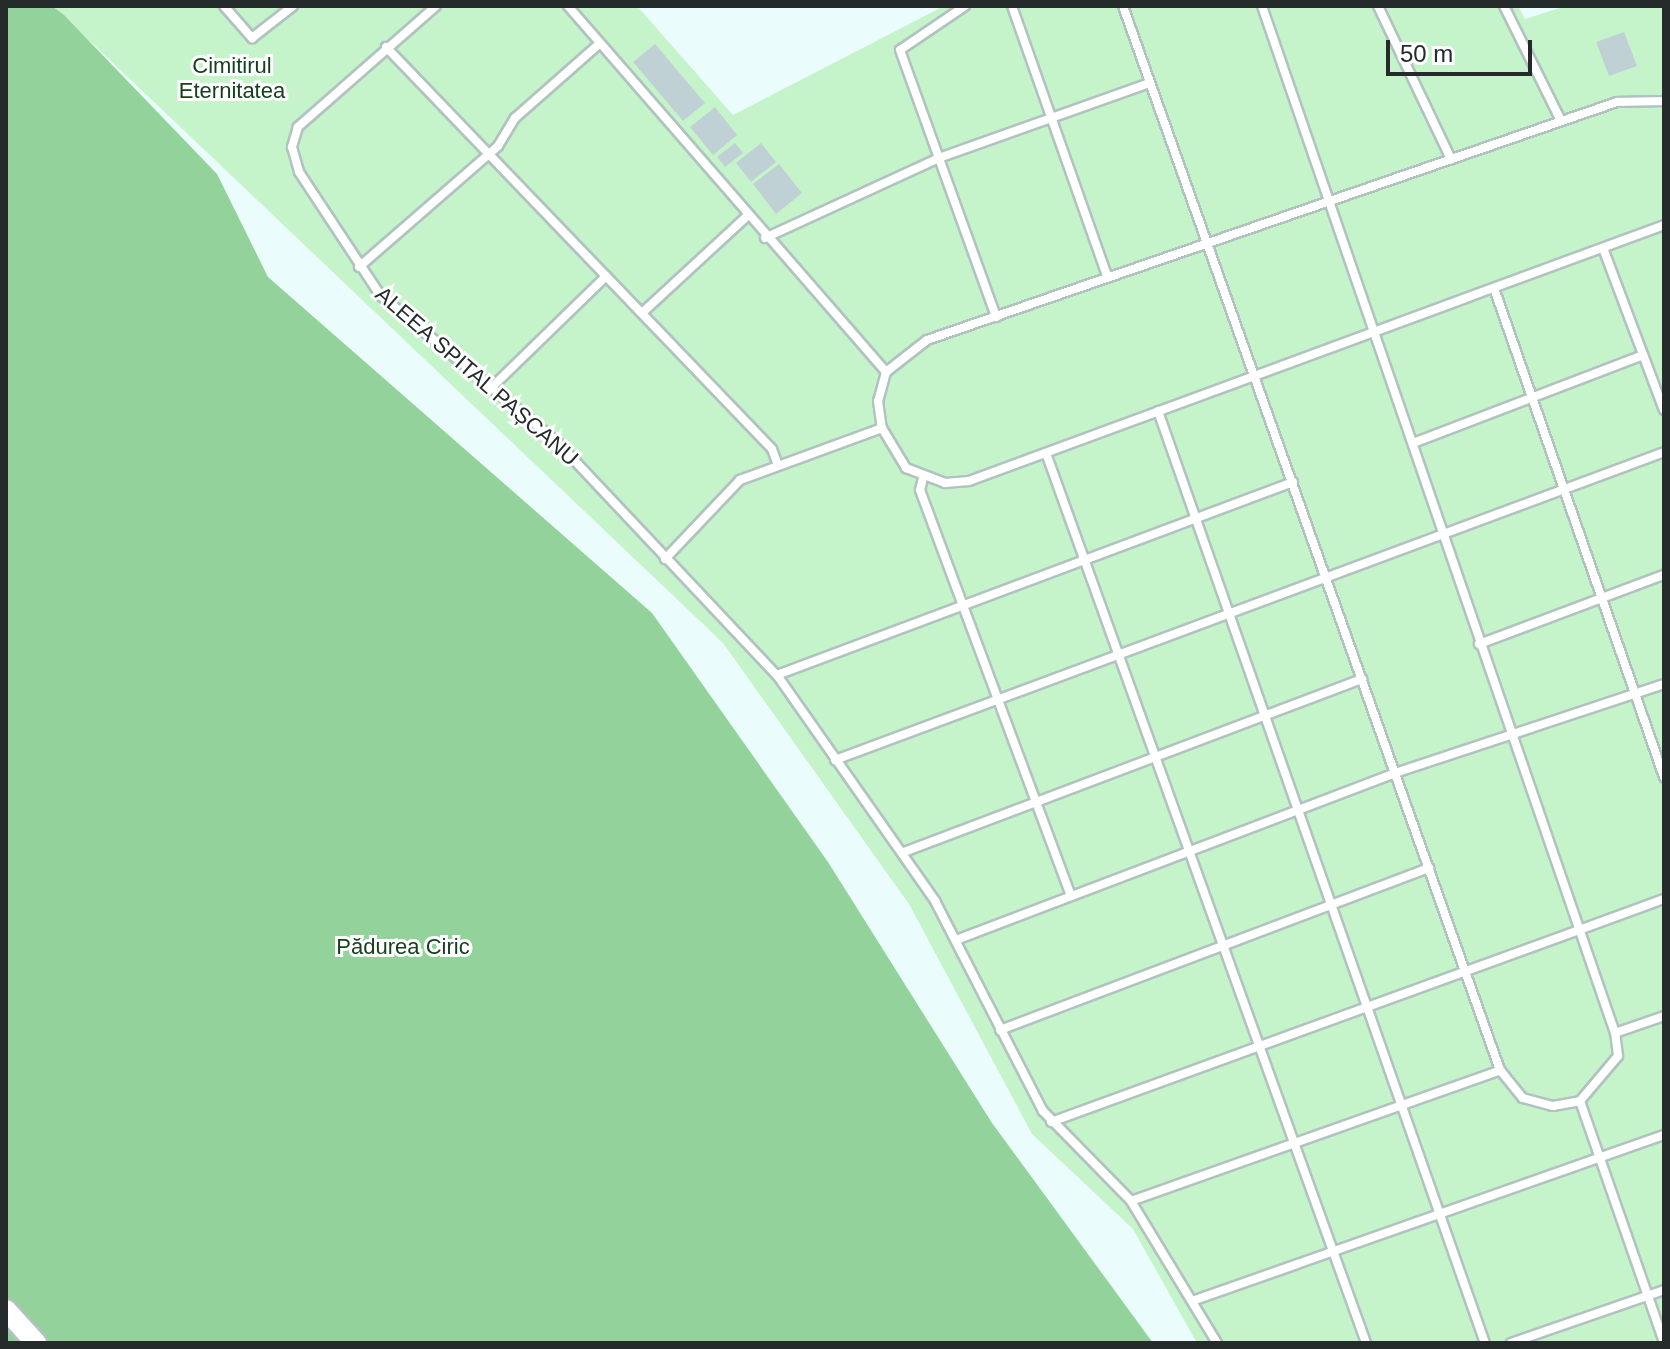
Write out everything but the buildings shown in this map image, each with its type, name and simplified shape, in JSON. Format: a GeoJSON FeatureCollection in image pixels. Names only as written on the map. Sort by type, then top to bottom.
{"type":"FeatureCollection","features":[{"type":"Feature","properties":{"kind":"street"},"geometry":{"type":"LineString","coordinates":[[7,1312],[23,1343]]}},
{"type":"Feature","properties":{"kind":"street"},"geometry":{"type":"LineString","coordinates":[[7,1312],[36,1343]]}},
{"type":"Feature","properties":{"kind":"lane"},"geometry":{"type":"LineString","coordinates":[[224,6],[252,38],[293,6]]}},
{"type":"Feature","properties":{"kind":"lane","name":"ALEEA SPITAL PAȘCANU"},"geometry":{"type":"LineString","coordinates":[[436,6],[298,127],[292,147],[299,172],[380,295],[558,443],[665,559],[713,600],[777,675],[835,760],[904,852],[956,940],[1000,1030],[1051,1122],[1131,1201],[1195,1300],[1217,1343]]}},
{"type":"Feature","properties":{"kind":"lane"},"geometry":{"type":"LineString","coordinates":[[568,6],[746,217],[886,372],[882,428],[891,451],[923,478],[969,481],[1664,225]]}},
{"type":"Feature","properties":{"kind":"lane"},"geometry":{"type":"LineString","coordinates":[[965,6],[900,50],[996,317]]}},
{"type":"Feature","properties":{"kind":"lane"},"geometry":{"type":"LineString","coordinates":[[1012,6],[1108,278]]}},
{"type":"Feature","properties":{"kind":"lane"},"geometry":{"type":"LineString","coordinates":[[1123,6],[1500,1070],[1523,1098],[1553,1106],[1580,1101],[1618,1056],[1615,1033],[1262,6]]}},
{"type":"Feature","properties":{"kind":"lane"},"geometry":{"type":"LineString","coordinates":[[1378,6],[1451,159]]}},
{"type":"Feature","properties":{"kind":"lane"},"geometry":{"type":"LineString","coordinates":[[1504,6],[1561,121]]}},
{"type":"Feature","properties":{"kind":"lane"},"geometry":{"type":"LineString","coordinates":[[359,267],[488,154],[515,118],[599,44]]}},
{"type":"Feature","properties":{"kind":"lane"},"geometry":{"type":"LineString","coordinates":[[386,47],[772,449],[777,463]]}},
{"type":"Feature","properties":{"kind":"lane"},"geometry":{"type":"LineString","coordinates":[[765,238],[939,158],[1150,83]]}},
{"type":"Feature","properties":{"kind":"lane"},"geometry":{"type":"LineString","coordinates":[[886,372],[927,340],[1208,242],[1617,102],[1664,101]]}},
{"type":"Feature","properties":{"kind":"lane"},"geometry":{"type":"LineString","coordinates":[[642,313],[746,217]]}},
{"type":"Feature","properties":{"kind":"lane"},"geometry":{"type":"LineString","coordinates":[[1603,248],[1663,407]]}},
{"type":"Feature","properties":{"kind":"lane"},"geometry":{"type":"LineString","coordinates":[[490,389],[606,276]]}},
{"type":"Feature","properties":{"kind":"lane"},"geometry":{"type":"LineString","coordinates":[[1494,288],[1664,777]]}},
{"type":"Feature","properties":{"kind":"lane"},"geometry":{"type":"LineString","coordinates":[[1413,443],[1643,355]]}},
{"type":"Feature","properties":{"kind":"lane"},"geometry":{"type":"LineString","coordinates":[[1158,411],[1335,904],[1485,1343]]}},
{"type":"Feature","properties":{"kind":"lane"},"geometry":{"type":"LineString","coordinates":[[665,559],[740,480],[777,463],[882,428]]}},
{"type":"Feature","properties":{"kind":"lane"},"geometry":{"type":"LineString","coordinates":[[835,760],[1122,649],[1444,535],[1664,452]]}},
{"type":"Feature","properties":{"kind":"lane"},"geometry":{"type":"LineString","coordinates":[[1046,453],[1122,649],[1366,1343]]}},
{"type":"Feature","properties":{"kind":"lane"},"geometry":{"type":"LineString","coordinates":[[923,478],[920,490],[1071,895]]}},
{"type":"Feature","properties":{"kind":"lane"},"geometry":{"type":"LineString","coordinates":[[777,675],[1293,482]]}},
{"type":"Feature","properties":{"kind":"lane"},"geometry":{"type":"LineString","coordinates":[[1479,644],[1664,575]]}},
{"type":"Feature","properties":{"kind":"lane"},"geometry":{"type":"LineString","coordinates":[[904,852],[1159,753],[1362,679]]}},
{"type":"Feature","properties":{"kind":"lane"},"geometry":{"type":"LineString","coordinates":[[956,940],[1395,773],[1664,684]]}},
{"type":"Feature","properties":{"kind":"lane"},"geometry":{"type":"LineString","coordinates":[[1000,1030],[1226,942],[1429,868]]}},
{"type":"Feature","properties":{"kind":"lane"},"geometry":{"type":"LineString","coordinates":[[1051,1122],[1664,899]]}},
{"type":"Feature","properties":{"kind":"lane"},"geometry":{"type":"LineString","coordinates":[[1615,1033],[1664,1016]]}},
{"type":"Feature","properties":{"kind":"lane"},"geometry":{"type":"LineString","coordinates":[[1131,1201],[1500,1070]]}},
{"type":"Feature","properties":{"kind":"lane"},"geometry":{"type":"LineString","coordinates":[[1580,1101],[1664,1342]]}},
{"type":"Feature","properties":{"kind":"lane"},"geometry":{"type":"LineString","coordinates":[[1195,1300],[1664,1135]]}},
{"type":"Feature","properties":{"kind":"lane"},"geometry":{"type":"LineString","coordinates":[[1511,1343],[1664,1290]]}},
{"type":"Feature","properties":{"kind":"green space","name":"Pădurea Ciric"},"geometry":{"type":"Polygon","coordinates":[[[6,6],[52,6],[64,15],[217,174],[268,277],[652,613],[828,862],[992,1123],[1153,1343],[6,1343],[6,6]]]}},
{"type":"Feature","properties":{"kind":"green space","name":"Cimitirul Eternitatea"},"geometry":{"type":"Polygon","coordinates":[[[53,6],[637,6],[733,115],[944,6],[1518,6],[1525,19],[1566,6],[1664,6],[1664,1343],[1197,1343],[1133,1229],[1032,1134],[909,904],[723,643],[53,6]]]}}]}
